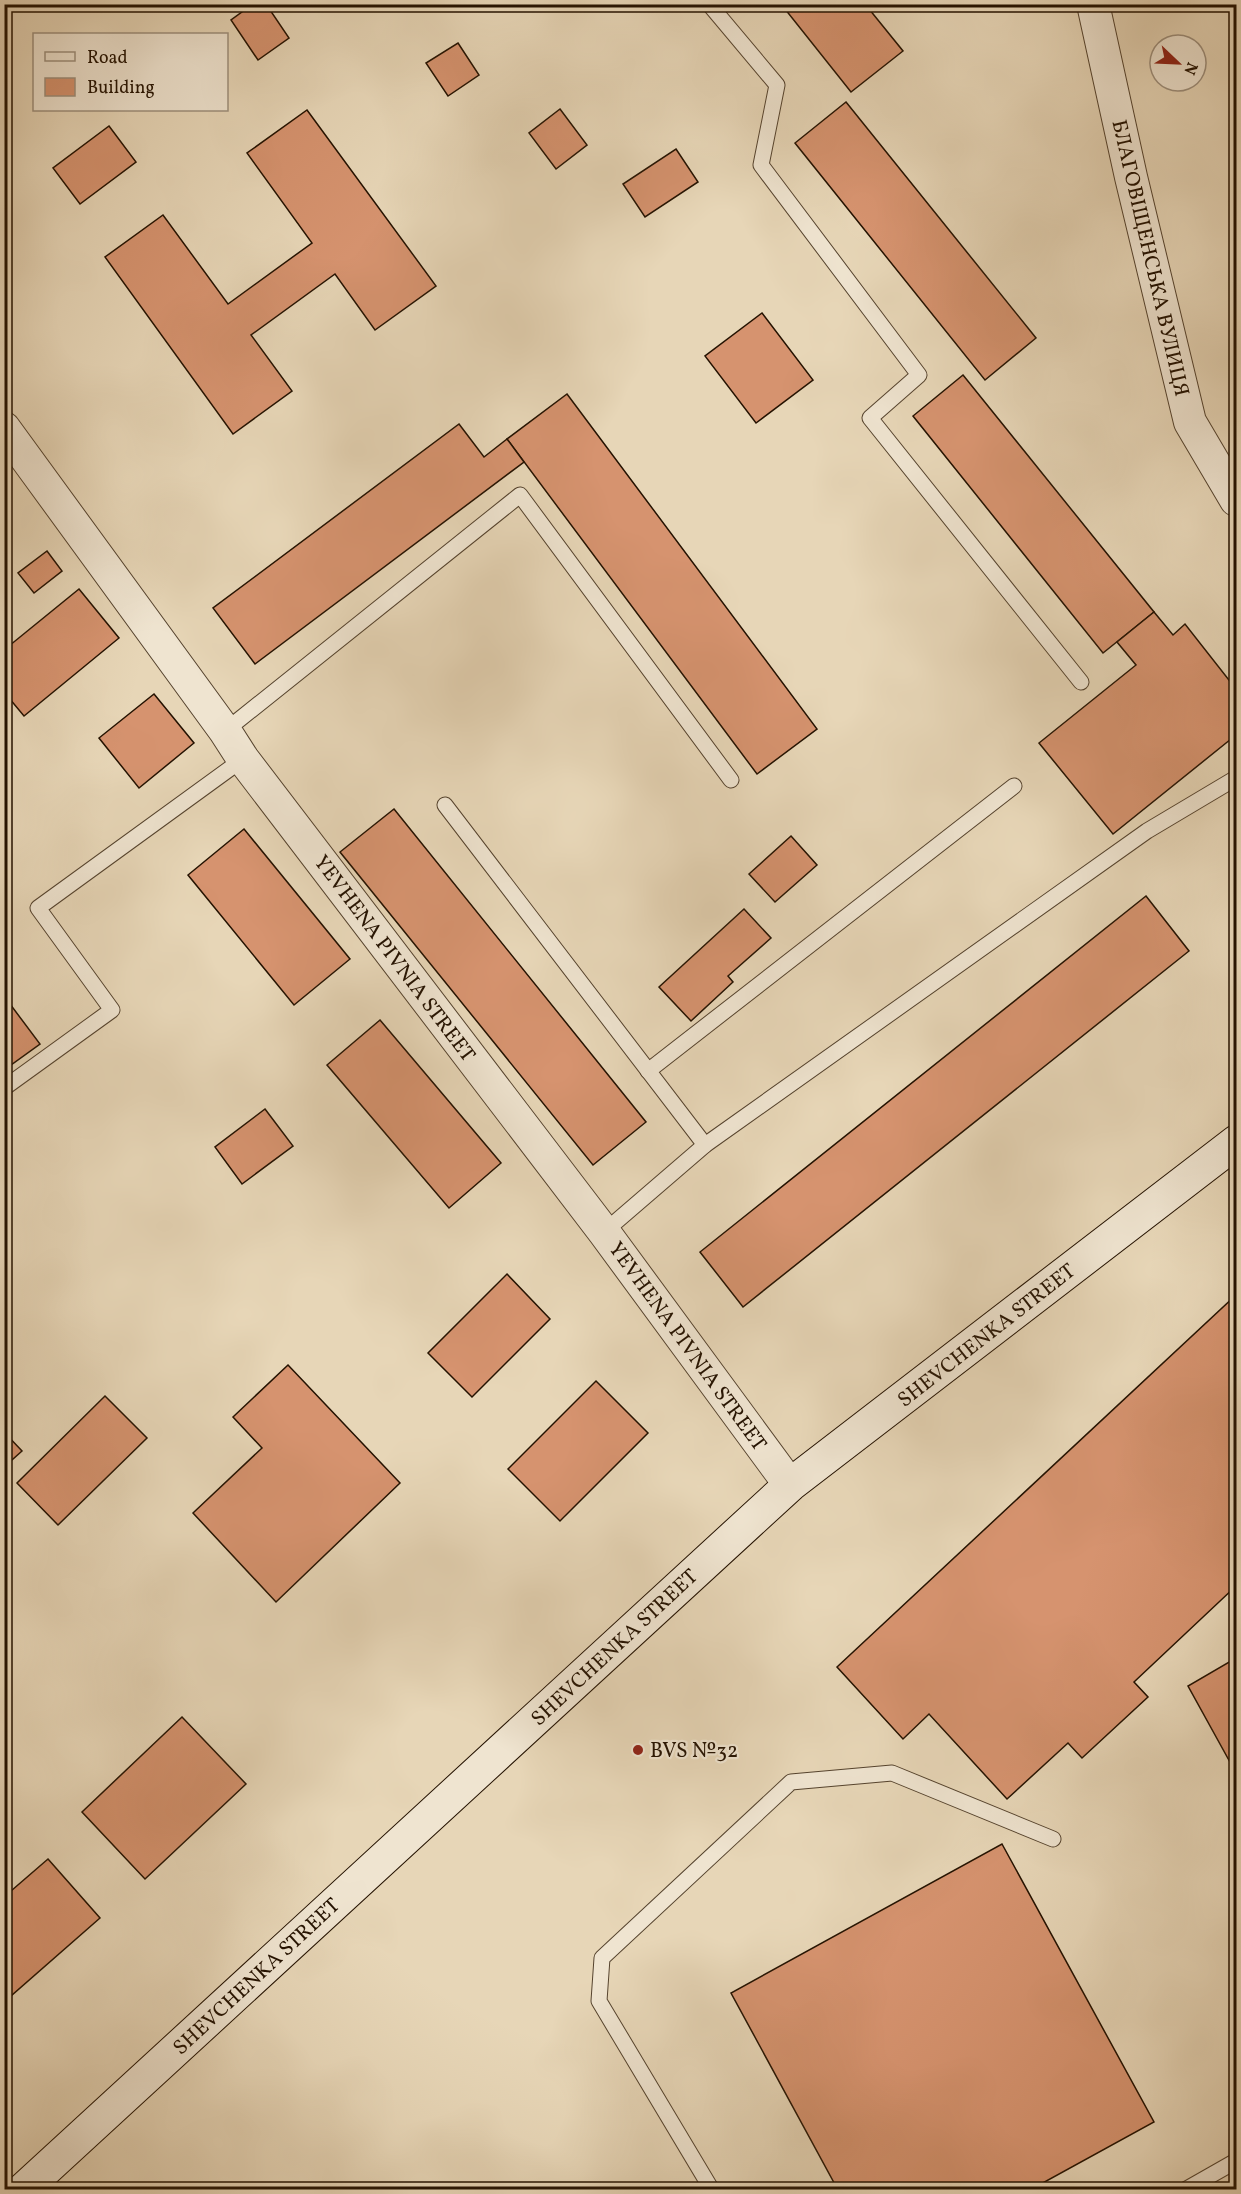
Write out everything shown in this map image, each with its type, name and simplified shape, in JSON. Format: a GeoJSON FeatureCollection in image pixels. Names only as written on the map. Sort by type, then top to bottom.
{"type":"FeatureCollection","features":[{"type":"Feature","properties":{"kind":"main road","name":"SHEVCHENKA STREET"},"geometry":{"type":"LineString","coordinates":[[23,2190],[790,1485],[1236,1142]]}},
{"type":"Feature","properties":{"kind":"street","name":"БЛАГОВІЩЕНСЬКА ВУЛИЦЯ"},"geometry":{"type":"LineString","coordinates":[[1093,4],[1134,189],[1190,422],[1236,500]]}},
{"type":"Feature","properties":{"kind":"street","name":"YEVHENA PIVNIA STREET"},"geometry":{"type":"LineString","coordinates":[[4,428],[243,759],[604,1232],[790,1485]]}},
{"type":"Feature","properties":{"kind":"lane"},"geometry":{"type":"LineString","coordinates":[[709,4],[777,85],[761,165],[919,375],[870,418],[1081,682]]}},
{"type":"Feature","properties":{"kind":"lane"},"geometry":{"type":"LineString","coordinates":[[225,731],[520,495],[731,780]]}},
{"type":"Feature","properties":{"kind":"lane"},"geometry":{"type":"LineString","coordinates":[[4,1088],[112,1010],[38,908],[243,759]]}},
{"type":"Feature","properties":{"kind":"lane"},"geometry":{"type":"LineString","coordinates":[[604,1232],[705,1145],[1147,831],[1236,778]]}},
{"type":"Feature","properties":{"kind":"lane"},"geometry":{"type":"LineString","coordinates":[[648,1071],[1014,786]]}},
{"type":"Feature","properties":{"kind":"lane"},"geometry":{"type":"LineString","coordinates":[[445,805],[705,1145]]}},
{"type":"Feature","properties":{"kind":"lane"},"geometry":{"type":"LineString","coordinates":[[712,2190],[599,2001],[602,1958],[791,1782],[892,1773],[1053,1839]]}},
{"type":"Feature","properties":{"kind":"lane"},"geometry":{"type":"LineString","coordinates":[[1185,2190],[1236,2161]]}},
{"type":"Feature","properties":{"kind":"building"},"geometry":{"type":"Polygon","coordinates":[[[253,4],[266,4],[289,38],[258,60],[231,20],[253,4]]]}},
{"type":"Feature","properties":{"kind":"building"},"geometry":{"type":"Polygon","coordinates":[[[781,4],[865,4],[903,51],[851,92],[781,4]]]}},
{"type":"Feature","properties":{"kind":"building"},"geometry":{"type":"Polygon","coordinates":[[[458,43],[479,75],[448,96],[426,63],[458,43]]]}},
{"type":"Feature","properties":{"kind":"building"},"geometry":{"type":"Polygon","coordinates":[[[846,102],[1036,338],[985,380],[795,143],[846,102]]]}},
{"type":"Feature","properties":{"kind":"building"},"geometry":{"type":"Polygon","coordinates":[[[560,109],[587,145],[556,169],[529,133],[560,109]]]}},
{"type":"Feature","properties":{"kind":"building"},"geometry":{"type":"Polygon","coordinates":[[[307,110],[436,286],[375,330],[335,274],[251,335],[292,391],[233,434],[105,257],[163,215],[228,304],[312,243],[247,153],[307,110]]]}},
{"type":"Feature","properties":{"kind":"building"},"geometry":{"type":"Polygon","coordinates":[[[109,126],[136,162],[80,204],[53,168],[109,126]]]}},
{"type":"Feature","properties":{"kind":"building"},"geometry":{"type":"Polygon","coordinates":[[[676,149],[698,182],[645,217],[623,184],[676,149]]]}},
{"type":"Feature","properties":{"kind":"building"},"geometry":{"type":"Polygon","coordinates":[[[762,313],[813,380],[756,423],[705,356],[762,313]]]}},
{"type":"Feature","properties":{"kind":"building"},"geometry":{"type":"Polygon","coordinates":[[[963,375],[1154,612],[1103,653],[913,416],[963,375]]]}},
{"type":"Feature","properties":{"kind":"building"},"geometry":{"type":"Polygon","coordinates":[[[567,394],[817,729],[757,774],[507,439],[567,394]]]}},
{"type":"Feature","properties":{"kind":"building"},"geometry":{"type":"Polygon","coordinates":[[[459,424],[484,457],[507,439],[524,462],[255,664],[213,608],[459,424]]]}},
{"type":"Feature","properties":{"kind":"building"},"geometry":{"type":"Polygon","coordinates":[[[47,551],[62,571],[34,593],[18,573],[47,551]]]}},
{"type":"Feature","properties":{"kind":"building"},"geometry":{"type":"Polygon","coordinates":[[[79,589],[119,638],[24,716],[4,692],[4,650],[79,589]]]}},
{"type":"Feature","properties":{"kind":"building"},"geometry":{"type":"Polygon","coordinates":[[[1154,612],[1173,635],[1185,624],[1236,689],[1236,735],[1113,834],[1039,743],[1136,665],[1117,642],[1154,612]]]}},
{"type":"Feature","properties":{"kind":"building"},"geometry":{"type":"Polygon","coordinates":[[[154,694],[194,743],[139,788],[99,738],[154,694]]]}},
{"type":"Feature","properties":{"kind":"building"},"geometry":{"type":"Polygon","coordinates":[[[394,809],[646,1122],[593,1165],[340,852],[394,809]]]}},
{"type":"Feature","properties":{"kind":"building"},"geometry":{"type":"Polygon","coordinates":[[[244,829],[350,959],[294,1005],[188,875],[244,829]]]}},
{"type":"Feature","properties":{"kind":"building"},"geometry":{"type":"Polygon","coordinates":[[[791,836],[817,865],[775,902],[749,874],[791,836]]]}},
{"type":"Feature","properties":{"kind":"building"},"geometry":{"type":"Polygon","coordinates":[[[1146,896],[1189,951],[743,1307],[700,1252],[1146,896]]]}},
{"type":"Feature","properties":{"kind":"building"},"geometry":{"type":"Polygon","coordinates":[[[744,909],[771,938],[728,976],[733,982],[691,1021],[659,987],[744,909]]]}},
{"type":"Feature","properties":{"kind":"building"},"geometry":{"type":"Polygon","coordinates":[[[4,996],[40,1044],[4,1070],[4,996]]]}},
{"type":"Feature","properties":{"kind":"building"},"geometry":{"type":"Polygon","coordinates":[[[380,1020],[501,1163],[449,1208],[327,1065],[380,1020]]]}},
{"type":"Feature","properties":{"kind":"building"},"geometry":{"type":"Polygon","coordinates":[[[265,1109],[293,1146],[242,1184],[215,1147],[265,1109]]]}},
{"type":"Feature","properties":{"kind":"building"},"geometry":{"type":"Polygon","coordinates":[[[507,1274],[550,1319],[472,1397],[428,1353],[507,1274]]]}},
{"type":"Feature","properties":{"kind":"building"},"geometry":{"type":"Polygon","coordinates":[[[1236,1295],[1236,1586],[1134,1682],[1148,1697],[1082,1758],[1068,1743],[1007,1799],[929,1714],[903,1739],[837,1667],[1236,1295]]]}},
{"type":"Feature","properties":{"kind":"building"},"geometry":{"type":"Polygon","coordinates":[[[288,1365],[400,1483],[276,1602],[193,1513],[262,1448],[233,1417],[288,1365]]]}},
{"type":"Feature","properties":{"kind":"building"},"geometry":{"type":"Polygon","coordinates":[[[596,1381],[648,1433],[560,1521],[508,1469],[596,1381]]]}},
{"type":"Feature","properties":{"kind":"building"},"geometry":{"type":"Polygon","coordinates":[[[105,1396],[147,1438],[58,1525],[17,1483],[105,1396]]]}},
{"type":"Feature","properties":{"kind":"building"},"geometry":{"type":"Polygon","coordinates":[[[4,1432],[22,1451],[4,1467],[4,1432]]]}},
{"type":"Feature","properties":{"kind":"building"},"geometry":{"type":"Polygon","coordinates":[[[1236,1658],[1236,1773],[1188,1686],[1236,1658]]]}},
{"type":"Feature","properties":{"kind":"building"},"geometry":{"type":"Polygon","coordinates":[[[182,1717],[246,1784],[145,1879],[82,1812],[182,1717]]]}},
{"type":"Feature","properties":{"kind":"building"},"geometry":{"type":"Polygon","coordinates":[[[1002,1844],[1154,2122],[1030,2190],[838,2190],[731,1993],[1002,1844]]]}},
{"type":"Feature","properties":{"kind":"building"},"geometry":{"type":"Polygon","coordinates":[[[48,1859],[100,1918],[4,2002],[4,1897],[48,1859]]]}},
{"type":"Feature","properties":{"kind":"railway"},"geometry":{"type":"LineString","coordinates":[[4,526],[8,524]]}},
{"type":"Feature","properties":{"kind":"place","name":"BVS №32"},"geometry":{"type":"Point","coordinates":[638,1750]}}]}
